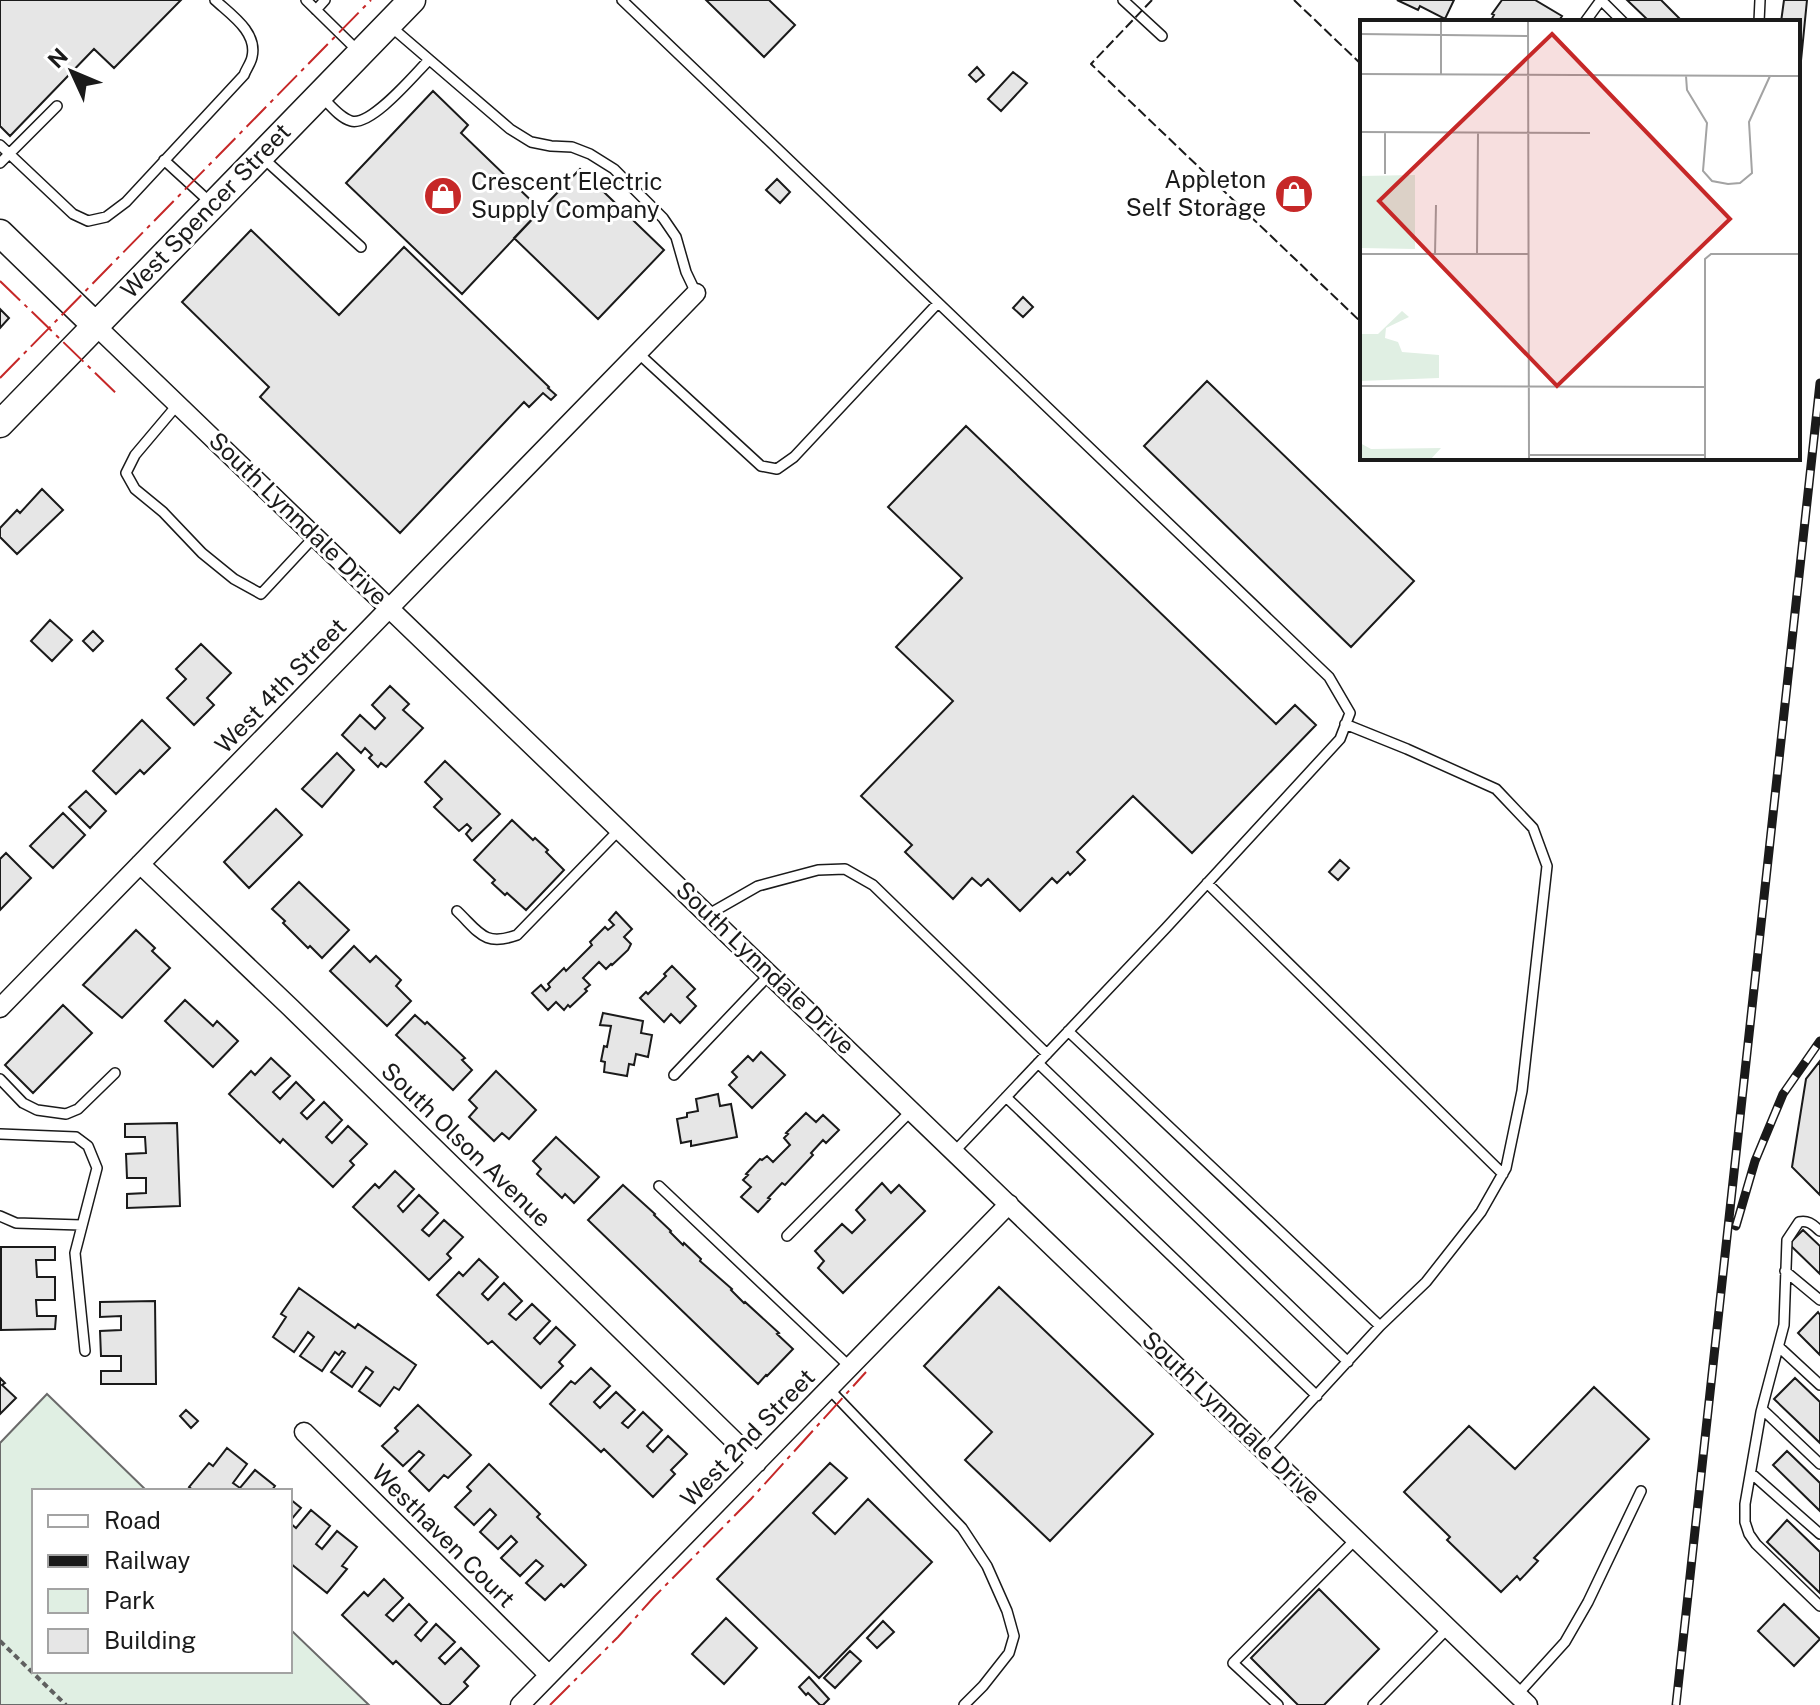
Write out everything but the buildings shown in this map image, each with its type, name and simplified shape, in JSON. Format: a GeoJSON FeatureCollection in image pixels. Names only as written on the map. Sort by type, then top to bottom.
{"type":"FeatureCollection","features":[{"type":"Feature","properties":{"kind":"street","name":"West Spencer Street"},"geometry":{"type":"LineString","coordinates":[[0,424],[412,0]]}},
{"type":"Feature","properties":{"kind":"street","name":"South Lynndale Drive"},"geometry":{"type":"LineString","coordinates":[[0,233],[1522,1700]]}},
{"type":"Feature","properties":{"kind":"street","name":"West 4th Street"},"geometry":{"type":"LineString","coordinates":[[0,1008],[696,293]]}},
{"type":"Feature","properties":{"kind":"street","name":"South Olson Avenue"},"geometry":{"type":"LineString","coordinates":[[140,864],[757,1463]]}},
{"type":"Feature","properties":{"kind":"street","name":"West 2nd Street"},"geometry":{"type":"LineString","coordinates":[[520,1705],[1009,1204]]}},
{"type":"Feature","properties":{"kind":"street","name":"Westhaven Court"},"geometry":{"type":"LineString","coordinates":[[304,1432],[549,1675]]}},
{"type":"Feature","properties":{"kind":"lane"},"geometry":{"type":"LineString","coordinates":[[0,145],[73,214],[88,221],[106,217],[126,202],[244,75],[253,56],[250,36],[215,0]]}},
{"type":"Feature","properties":{"kind":"lane"},"geometry":{"type":"LineString","coordinates":[[306,0],[360,53]]}},
{"type":"Feature","properties":{"kind":"lane"},"geometry":{"type":"LineString","coordinates":[[316,10],[325,0]]}},
{"type":"Feature","properties":{"kind":"lane"},"geometry":{"type":"LineString","coordinates":[[622,0],[1329,677],[1350,713],[1340,739],[955,1151]]}},
{"type":"Feature","properties":{"kind":"lane"},"geometry":{"type":"LineString","coordinates":[[1123,0],[1162,36]]}},
{"type":"Feature","properties":{"kind":"lane"},"geometry":{"type":"LineString","coordinates":[[1586,20],[1601,0],[1621,20]]}},
{"type":"Feature","properties":{"kind":"lane"},"geometry":{"type":"LineString","coordinates":[[1759,20],[1760,0]]}},
{"type":"Feature","properties":{"kind":"lane"},"geometry":{"type":"LineString","coordinates":[[388,25],[510,129],[531,142],[572,147],[614,169],[663,218],[676,237],[696,293]]}},
{"type":"Feature","properties":{"kind":"lane"},"geometry":{"type":"LineString","coordinates":[[320,95],[343,117],[353,122],[365,120],[428,61]]}},
{"type":"Feature","properties":{"kind":"lane"},"geometry":{"type":"LineString","coordinates":[[0,163],[57,106]]}},
{"type":"Feature","properties":{"kind":"lane"},"geometry":{"type":"LineString","coordinates":[[260,155],[361,247]]}},
{"type":"Feature","properties":{"kind":"lane"},"geometry":{"type":"LineString","coordinates":[[164,160],[212,204]]}},
{"type":"Feature","properties":{"kind":"lane"},"geometry":{"type":"LineString","coordinates":[[638,353],[761,466],[777,469],[794,457],[938,303]]}},
{"type":"Feature","properties":{"kind":"lane"},"geometry":{"type":"LineString","coordinates":[[178,404],[130,464],[126,473],[135,489],[163,512],[202,553],[234,579],[261,594],[315,536]]}},
{"type":"Feature","properties":{"kind":"lane"},"geometry":{"type":"LineString","coordinates":[[1265,1451],[1380,1326],[1426,1282],[1481,1212],[1506,1168],[1522,1091],[1547,866],[1533,828],[1496,789],[1345,724]]}},
{"type":"Feature","properties":{"kind":"lane"},"geometry":{"type":"LineString","coordinates":[[457,911],[486,939],[502,940],[517,935],[620,829]]}},
{"type":"Feature","properties":{"kind":"lane"},"geometry":{"type":"LineString","coordinates":[[709,914],[758,886],[818,870],[845,869],[873,885],[1047,1054]]}},
{"type":"Feature","properties":{"kind":"lane"},"geometry":{"type":"LineString","coordinates":[[1207,883],[1503,1174]]}},
{"type":"Feature","properties":{"kind":"lane"},"geometry":{"type":"LineString","coordinates":[[674,1075],[770,974]]}},
{"type":"Feature","properties":{"kind":"lane"},"geometry":{"type":"LineString","coordinates":[[1068,1031],[1380,1326]]}},
{"type":"Feature","properties":{"kind":"lane"},"geometry":{"type":"LineString","coordinates":[[1038,1063],[1348,1362]]}},
{"type":"Feature","properties":{"kind":"lane"},"geometry":{"type":"LineString","coordinates":[[0,1079],[23,1103],[37,1110],[66,1114],[78,1109],[115,1073]]}},
{"type":"Feature","properties":{"kind":"lane"},"geometry":{"type":"LineString","coordinates":[[1006,1097],[1317,1396]]}},
{"type":"Feature","properties":{"kind":"lane"},"geometry":{"type":"LineString","coordinates":[[787,1236],[912,1110]]}},
{"type":"Feature","properties":{"kind":"lane"},"geometry":{"type":"LineString","coordinates":[[0,1134],[76,1137],[88,1146],[97,1168],[75,1253],[85,1351]]}},
{"type":"Feature","properties":{"kind":"lane"},"geometry":{"type":"LineString","coordinates":[[659,1186],[850,1367]]}},
{"type":"Feature","properties":{"kind":"lane"},"geometry":{"type":"LineString","coordinates":[[0,1216],[16,1223],[81,1225]]}},
{"type":"Feature","properties":{"kind":"lane"},"geometry":{"type":"LineString","coordinates":[[1820,1231],[1811,1223],[1799,1222],[1787,1240],[1784,1325],[1762,1409],[1745,1504],[1745,1522],[1756,1544],[1820,1606]]}},
{"type":"Feature","properties":{"kind":"lane"},"geometry":{"type":"LineString","coordinates":[[1785,1271],[1820,1300]]}},
{"type":"Feature","properties":{"kind":"lane"},"geometry":{"type":"LineString","coordinates":[[1779,1347],[1820,1385]]}},
{"type":"Feature","properties":{"kind":"lane"},"geometry":{"type":"LineString","coordinates":[[829,1389],[962,1528],[987,1566],[1007,1611],[1014,1636],[1009,1653],[964,1705]]}},
{"type":"Feature","properties":{"kind":"lane"},"geometry":{"type":"LineString","coordinates":[[1762,1409],[1820,1464]]}},
{"type":"Feature","properties":{"kind":"lane"},"geometry":{"type":"LineString","coordinates":[[1752,1474],[1820,1534]]}},
{"type":"Feature","properties":{"kind":"lane"},"geometry":{"type":"LineString","coordinates":[[1522,1700],[1565,1642],[1588,1602],[1641,1491]]}},
{"type":"Feature","properties":{"kind":"lane"},"geometry":{"type":"LineString","coordinates":[[1278,1705],[1233,1663],[1356,1539]]}},
{"type":"Feature","properties":{"kind":"lane"},"geometry":{"type":"LineString","coordinates":[[1373,1705],[1448,1628]]}},
{"type":"Feature","properties":{"kind":"path"},"geometry":{"type":"LineString","coordinates":[[0,1641],[32,1672]]}},
{"type":"Feature","properties":{"kind":"path"},"geometry":{"type":"LineString","coordinates":[[33,1673],[66,1705]]}},
{"type":"Feature","properties":{"kind":"green space"},"geometry":{"type":"Polygon","coordinates":[[[47,1394],[145,1489],[32,1489],[32,1673],[292,1673],[292,1631],[369,1705],[0,1705],[0,1443],[47,1394]]]}},
{"type":"Feature","properties":{"kind":"railway"},"geometry":{"type":"LineString","coordinates":[[1676,1705],[1820,383]]}},
{"type":"Feature","properties":{"kind":"railway"},"geometry":{"type":"LineString","coordinates":[[1736,1226],[1755,1161],[1783,1094],[1820,1041]]}},
{"type":"Feature","properties":{"kind":"fence"},"geometry":{"type":"LineString","coordinates":[[1152,0],[1091,64],[1360,321]]}},
{"type":"Feature","properties":{"kind":"fence"},"geometry":{"type":"LineString","coordinates":[[1294,0],[1360,63]]}},
{"type":"Feature","properties":{"kind":"power"},"geometry":{"type":"LineString","coordinates":[[0,378],[371,0]]}},
{"type":"Feature","properties":{"kind":"power"},"geometry":{"type":"LineString","coordinates":[[0,281],[118,395]]}},
{"type":"Feature","properties":{"kind":"power"},"geometry":{"type":"LineString","coordinates":[[550,1705],[751,1499],[866,1372]]}},
{"type":"Feature","properties":{"kind":"place","name":"Appleton Self Storage"},"geometry":{"type":"Point","coordinates":[1294,194]}},
{"type":"Feature","properties":{"kind":"place","name":"Crescent Electric Supply Company"},"geometry":{"type":"Point","coordinates":[443,196]}}]}
